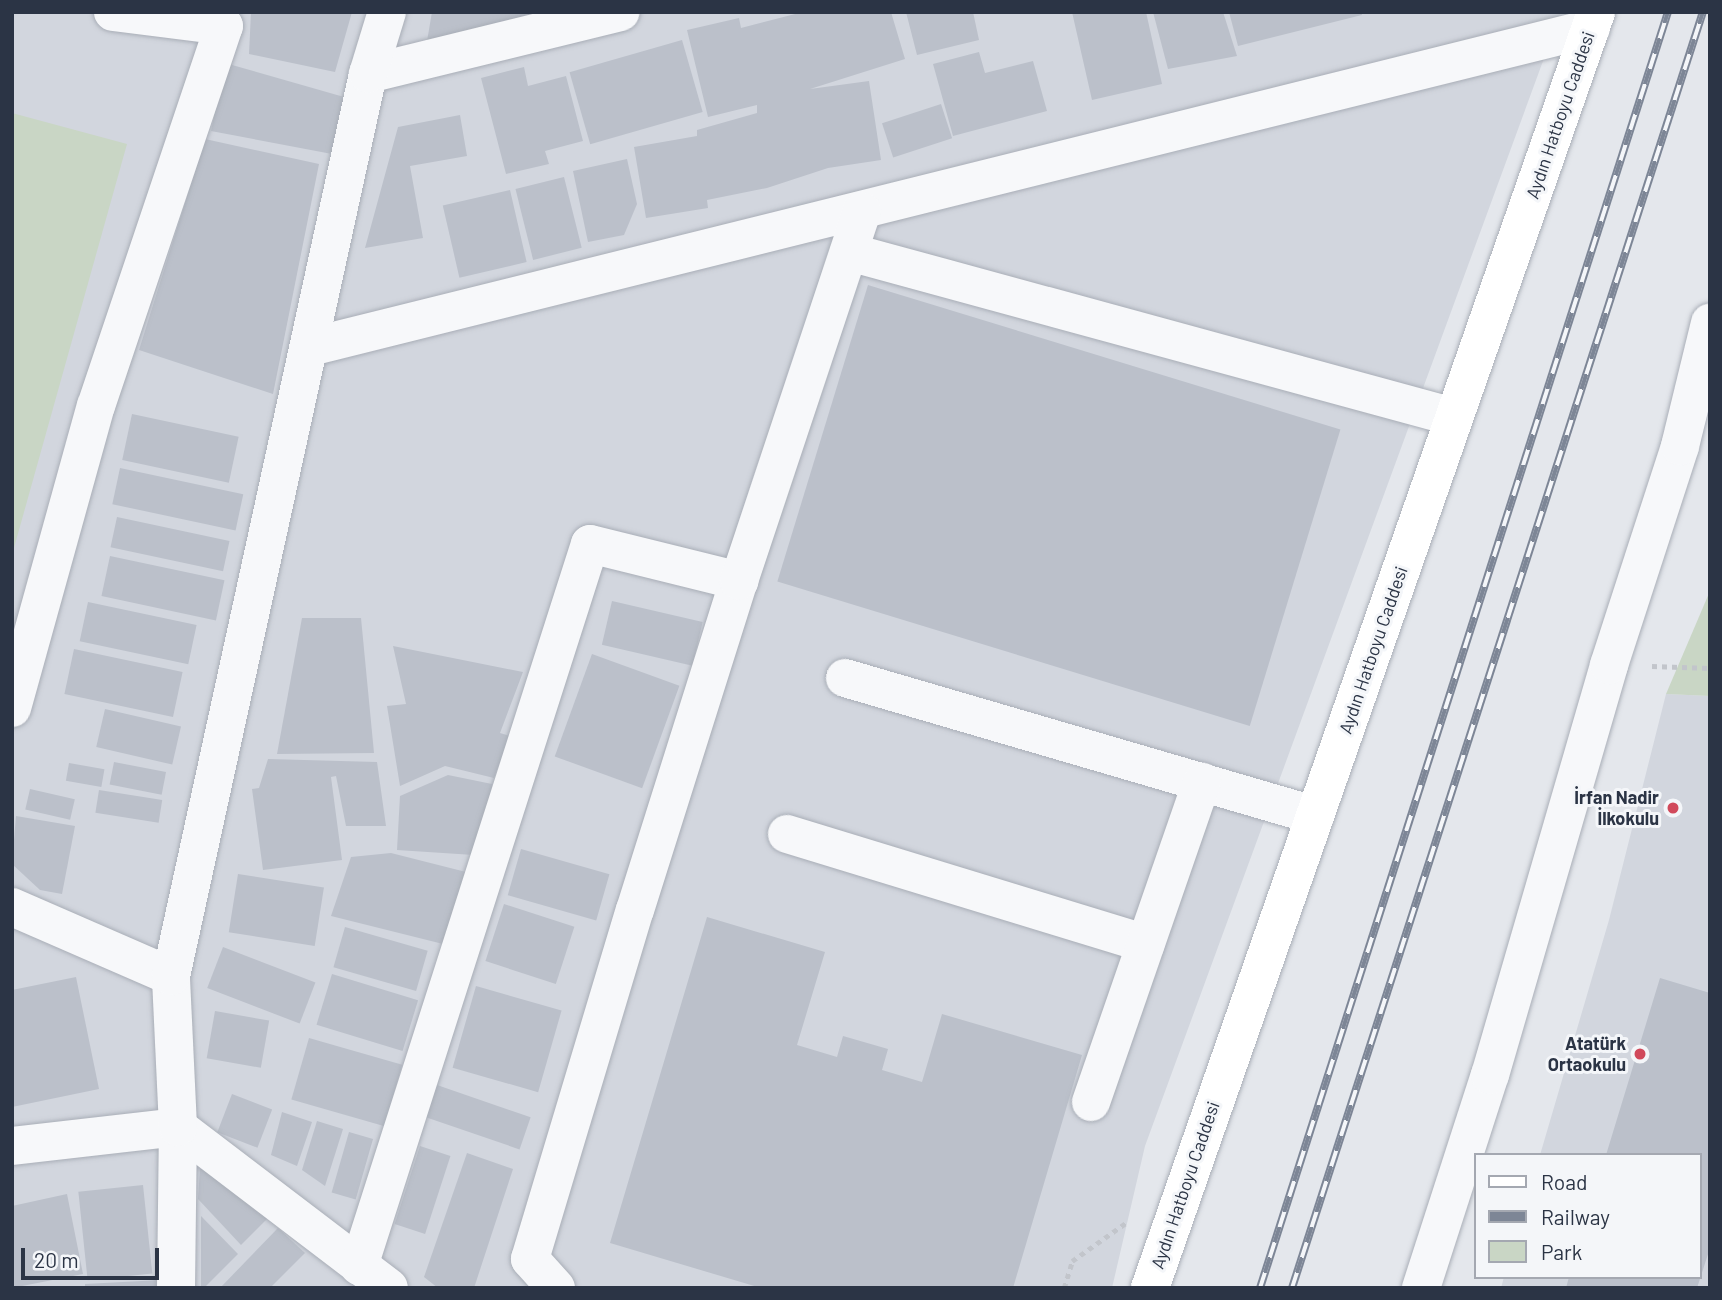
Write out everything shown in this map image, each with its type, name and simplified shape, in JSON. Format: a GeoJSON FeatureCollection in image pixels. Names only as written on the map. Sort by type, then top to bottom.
{"type":"FeatureCollection","features":[{"type":"Feature","properties":{"kind":"main road","name":"Aydın Hatboyu Caddesi"},"geometry":{"type":"LineString","coordinates":[[1150,1288],[1593,20]]}},
{"type":"Feature","properties":{"kind":"street"},"geometry":{"type":"LineString","coordinates":[[12,708],[96,406],[224,26],[113,12]]}},
{"type":"Feature","properties":{"kind":"street"},"geometry":{"type":"LineString","coordinates":[[176,1288],[178,1127],[171,976],[368,74],[387,12]]}},
{"type":"Feature","properties":{"kind":"street"},"geometry":{"type":"LineString","coordinates":[[368,74],[621,12]]}},
{"type":"Feature","properties":{"kind":"street"},"geometry":{"type":"LineString","coordinates":[[310,347],[862,211],[1593,20]]}},
{"type":"Feature","properties":{"kind":"street"},"geometry":{"type":"LineString","coordinates":[[556,1288],[530,1259],[635,911],[739,581],[862,211]]}},
{"type":"Feature","properties":{"kind":"street"},"geometry":{"type":"LineString","coordinates":[[849,252],[1454,417]]}},
{"type":"Feature","properties":{"kind":"street"},"geometry":{"type":"LineString","coordinates":[[1421,1288],[1490,1075],[1609,665],[1695,446],[1710,323]]}},
{"type":"Feature","properties":{"kind":"street"},"geometry":{"type":"LineString","coordinates":[[12,1146],[178,1127],[374,1277],[590,544],[739,581]]}},
{"type":"Feature","properties":{"kind":"street"},"geometry":{"type":"LineString","coordinates":[[845,678],[1315,815]]}},
{"type":"Feature","properties":{"kind":"street"},"geometry":{"type":"LineString","coordinates":[[1091,1102],[1202,782]]}},
{"type":"Feature","properties":{"kind":"street"},"geometry":{"type":"LineString","coordinates":[[787,834],[1146,944]]}},
{"type":"Feature","properties":{"kind":"street"},"geometry":{"type":"LineString","coordinates":[[12,907],[171,976]]}},
{"type":"Feature","properties":{"kind":"path"},"geometry":{"type":"LineString","coordinates":[[1609,665],[1710,668]]}},
{"type":"Feature","properties":{"kind":"path"},"geometry":{"type":"LineString","coordinates":[[1064,1288],[1072,1261]]}},
{"type":"Feature","properties":{"kind":"shaded area"},"geometry":{"type":"Polygon","coordinates":[[[12,12],[1561,12],[1145,1146],[1112,1288],[12,1288],[12,12]]]}},
{"type":"Feature","properties":{"kind":"shaded area","name":"Atatürk Ortaokulu"},"geometry":{"type":"Polygon","coordinates":[[[1666,694],[1710,696],[1710,1288],[1501,1288],[1503,1279],[1701,1279],[1701,1153],[1541,1153],[1609,920],[1666,694]]]}},
{"type":"Feature","properties":{"kind":"green space"},"geometry":{"type":"Polygon","coordinates":[[[12,113],[127,144],[12,555],[12,113]]]}},
{"type":"Feature","properties":{"kind":"green space"},"geometry":{"type":"Polygon","coordinates":[[[1710,591],[1710,696],[1666,694],[1710,591]]]}},
{"type":"Feature","properties":{"kind":"building"},"geometry":{"type":"Polygon","coordinates":[[[251,12],[352,12],[335,72],[249,54],[251,12]]]}},
{"type":"Feature","properties":{"kind":"building"},"geometry":{"type":"Polygon","coordinates":[[[432,12],[537,12],[539,24],[425,53],[432,12]]]}},
{"type":"Feature","properties":{"kind":"building"},"geometry":{"type":"Polygon","coordinates":[[[803,12],[891,12],[905,59],[810,89],[869,81],[881,160],[828,168],[767,188],[707,200],[708,208],[646,218],[634,147],[697,136],[697,130],[757,113],[757,105],[708,117],[687,30],[739,18],[741,28],[803,12]]]}},
{"type":"Feature","properties":{"kind":"building"},"geometry":{"type":"Polygon","coordinates":[[[906,12],[973,12],[979,40],[917,55],[906,12]]]}},
{"type":"Feature","properties":{"kind":"building"},"geometry":{"type":"Polygon","coordinates":[[[1072,12],[1146,12],[1162,84],[1092,100],[1072,12]]]}},
{"type":"Feature","properties":{"kind":"building"},"geometry":{"type":"Polygon","coordinates":[[[1153,12],[1223,12],[1237,56],[1168,69],[1153,12]]]}},
{"type":"Feature","properties":{"kind":"building"},"geometry":{"type":"Polygon","coordinates":[[[1229,12],[1361,12],[1362,15],[1238,46],[1229,12]]]}},
{"type":"Feature","properties":{"kind":"building"},"geometry":{"type":"Polygon","coordinates":[[[682,40],[703,112],[590,144],[570,72],[682,40]]]}},
{"type":"Feature","properties":{"kind":"building"},"geometry":{"type":"Polygon","coordinates":[[[979,52],[985,73],[1033,61],[1047,111],[953,136],[933,64],[979,52]]]}},
{"type":"Feature","properties":{"kind":"building"},"geometry":{"type":"Polygon","coordinates":[[[225,63],[344,97],[332,154],[211,131],[225,63]]]}},
{"type":"Feature","properties":{"kind":"building"},"geometry":{"type":"Polygon","coordinates":[[[524,67],[528,86],[566,76],[583,141],[545,151],[549,164],[506,174],[481,78],[524,67]]]}},
{"type":"Feature","properties":{"kind":"building"},"geometry":{"type":"Polygon","coordinates":[[[941,104],[952,138],[893,157],[882,123],[941,104]]]}},
{"type":"Feature","properties":{"kind":"building"},"geometry":{"type":"Polygon","coordinates":[[[460,115],[467,156],[410,166],[423,238],[365,248],[398,127],[460,115]]]}},
{"type":"Feature","properties":{"kind":"building"},"geometry":{"type":"Polygon","coordinates":[[[205,139],[319,164],[273,394],[139,350],[205,139]]]}},
{"type":"Feature","properties":{"kind":"building"},"geometry":{"type":"Polygon","coordinates":[[[627,159],[637,204],[624,235],[588,242],[573,171],[627,159]]]}},
{"type":"Feature","properties":{"kind":"building"},"geometry":{"type":"Polygon","coordinates":[[[564,177],[582,248],[533,260],[515,189],[564,177]]]}},
{"type":"Feature","properties":{"kind":"building"},"geometry":{"type":"Polygon","coordinates":[[[510,190],[527,262],[459,278],[443,206],[510,190]]]}},
{"type":"Feature","properties":{"kind":"building"},"geometry":{"type":"Polygon","coordinates":[[[868,285],[1340,429],[1250,726],[777,581],[868,285]]]}},
{"type":"Feature","properties":{"kind":"building"},"geometry":{"type":"Polygon","coordinates":[[[132,414],[239,437],[229,483],[122,460],[132,414]]]}},
{"type":"Feature","properties":{"kind":"building"},"geometry":{"type":"Polygon","coordinates":[[[120,468],[243,494],[236,530],[112,504],[120,468]]]}},
{"type":"Feature","properties":{"kind":"building"},"geometry":{"type":"Polygon","coordinates":[[[117,517],[229,541],[223,571],[111,547],[117,517]]]}},
{"type":"Feature","properties":{"kind":"building"},"geometry":{"type":"Polygon","coordinates":[[[110,556],[224,580],[216,620],[101,596],[110,556]]]}},
{"type":"Feature","properties":{"kind":"building"},"geometry":{"type":"Polygon","coordinates":[[[612,601],[703,622],[692,666],[602,645],[612,601]]]}},
{"type":"Feature","properties":{"kind":"building"},"geometry":{"type":"Polygon","coordinates":[[[88,602],[197,625],[188,664],[80,641],[88,602]]]}},
{"type":"Feature","properties":{"kind":"building"},"geometry":{"type":"Polygon","coordinates":[[[302,618],[361,618],[374,753],[277,754],[302,618]]]}},
{"type":"Feature","properties":{"kind":"building"},"geometry":{"type":"Polygon","coordinates":[[[393,646],[523,672],[500,733],[510,736],[494,778],[445,766],[400,786],[387,706],[406,704],[393,646]]]}},
{"type":"Feature","properties":{"kind":"building"},"geometry":{"type":"Polygon","coordinates":[[[74,649],[183,672],[173,717],[64,694],[74,649]]]}},
{"type":"Feature","properties":{"kind":"building"},"geometry":{"type":"Polygon","coordinates":[[[592,654],[679,686],[642,788],[555,756],[592,654]]]}},
{"type":"Feature","properties":{"kind":"building"},"geometry":{"type":"Polygon","coordinates":[[[105,709],[181,727],[172,765],[96,747],[105,709]]]}},
{"type":"Feature","properties":{"kind":"building"},"geometry":{"type":"Polygon","coordinates":[[[268,759],[377,762],[386,826],[346,826],[336,776],[331,777],[342,860],[263,870],[252,789],[259,788],[268,759]]]}},
{"type":"Feature","properties":{"kind":"building"},"geometry":{"type":"Polygon","coordinates":[[[114,762],[166,772],[162,795],[110,785],[114,762]]]}},
{"type":"Feature","properties":{"kind":"building"},"geometry":{"type":"Polygon","coordinates":[[[69,763],[104,769],[101,787],[66,781],[69,763]]]}},
{"type":"Feature","properties":{"kind":"building"},"geometry":{"type":"Polygon","coordinates":[[[448,775],[492,784],[489,856],[397,850],[400,796],[448,775]]]}},
{"type":"Feature","properties":{"kind":"building"},"geometry":{"type":"Polygon","coordinates":[[[30,789],[75,799],[70,820],[25,809],[30,789]]]}},
{"type":"Feature","properties":{"kind":"building"},"geometry":{"type":"Polygon","coordinates":[[[99,790],[162,800],[159,823],[95,813],[99,790]]]}},
{"type":"Feature","properties":{"kind":"building"},"geometry":{"type":"Polygon","coordinates":[[[16,816],[75,826],[62,894],[40,890],[12,864],[16,816]]]}},
{"type":"Feature","properties":{"kind":"building"},"geometry":{"type":"Polygon","coordinates":[[[521,849],[609,874],[596,920],[508,895],[521,849]]]}},
{"type":"Feature","properties":{"kind":"building"},"geometry":{"type":"Polygon","coordinates":[[[391,853],[466,872],[447,945],[331,916],[351,857],[391,853]]]}},
{"type":"Feature","properties":{"kind":"building"},"geometry":{"type":"Polygon","coordinates":[[[238,874],[324,888],[315,946],[229,932],[238,874]]]}},
{"type":"Feature","properties":{"kind":"building"},"geometry":{"type":"Polygon","coordinates":[[[504,904],[574,927],[556,984],[485,961],[504,904]]]}},
{"type":"Feature","properties":{"kind":"building"},"geometry":{"type":"Polygon","coordinates":[[[707,917],[825,952],[797,1045],[837,1057],[843,1036],[888,1049],[882,1070],[922,1082],[942,1014],[1082,1055],[1013,1288],[761,1288],[610,1243],[707,917]]]}},
{"type":"Feature","properties":{"kind":"building"},"geometry":{"type":"Polygon","coordinates":[[[345,927],[428,951],[416,991],[333,967],[345,927]]]}},
{"type":"Feature","properties":{"kind":"building"},"geometry":{"type":"Polygon","coordinates":[[[223,947],[315,982],[300,1024],[207,988],[223,947]]]}},
{"type":"Feature","properties":{"kind":"building"},"geometry":{"type":"Polygon","coordinates":[[[332,974],[418,1000],[403,1051],[317,1025],[332,974]]]}},
{"type":"Feature","properties":{"kind":"building"},"geometry":{"type":"Polygon","coordinates":[[[76,977],[99,1089],[12,1107],[12,990],[76,977]]]}},
{"type":"Feature","properties":{"kind":"building"},"geometry":{"type":"Polygon","coordinates":[[[1660,978],[1710,993],[1710,1248],[1701,1276],[1701,1153],[1607,1153],[1660,978]]]}},
{"type":"Feature","properties":{"kind":"building"},"geometry":{"type":"Polygon","coordinates":[[[476,986],[562,1011],[538,1092],[453,1068],[476,986]]]}},
{"type":"Feature","properties":{"kind":"building"},"geometry":{"type":"Polygon","coordinates":[[[215,1011],[269,1021],[261,1068],[207,1058],[215,1011]]]}},
{"type":"Feature","properties":{"kind":"building"},"geometry":{"type":"Polygon","coordinates":[[[309,1038],[402,1065],[385,1126],[291,1100],[309,1038]]]}},
{"type":"Feature","properties":{"kind":"building"},"geometry":{"type":"Polygon","coordinates":[[[437,1085],[531,1117],[520,1149],[426,1117],[437,1085]]]}},
{"type":"Feature","properties":{"kind":"building"},"geometry":{"type":"Polygon","coordinates":[[[232,1094],[272,1109],[257,1148],[217,1132],[232,1094]]]}},
{"type":"Feature","properties":{"kind":"building"},"geometry":{"type":"Polygon","coordinates":[[[282,1112],[312,1122],[297,1166],[271,1155],[282,1112]]]}},
{"type":"Feature","properties":{"kind":"building"},"geometry":{"type":"Polygon","coordinates":[[[317,1121],[343,1129],[325,1186],[302,1170],[317,1121]]]}},
{"type":"Feature","properties":{"kind":"building"},"geometry":{"type":"Polygon","coordinates":[[[349,1132],[373,1139],[356,1199],[332,1193],[349,1132]]]}},
{"type":"Feature","properties":{"kind":"building"},"geometry":{"type":"Polygon","coordinates":[[[420,1146],[450,1156],[425,1234],[395,1224],[420,1146]]]}},
{"type":"Feature","properties":{"kind":"building"},"geometry":{"type":"Polygon","coordinates":[[[467,1153],[513,1169],[474,1288],[438,1288],[424,1277],[467,1153]]]}},
{"type":"Feature","properties":{"kind":"building"},"geometry":{"type":"Polygon","coordinates":[[[200,1169],[220,1169],[269,1217],[241,1245],[198,1199],[200,1169]]]}},
{"type":"Feature","properties":{"kind":"building"},"geometry":{"type":"Polygon","coordinates":[[[143,1185],[152,1274],[88,1280],[78,1192],[143,1185]]]}},
{"type":"Feature","properties":{"kind":"building"},"geometry":{"type":"Polygon","coordinates":[[[67,1194],[83,1274],[12,1288],[12,1206],[67,1194]]]}},
{"type":"Feature","properties":{"kind":"building"},"geometry":{"type":"Polygon","coordinates":[[[201,1216],[238,1254],[204,1288],[201,1288],[201,1216]]]}},
{"type":"Feature","properties":{"kind":"building"},"geometry":{"type":"Polygon","coordinates":[[[278,1228],[305,1253],[270,1288],[220,1288],[278,1228]]]}},
{"type":"Feature","properties":{"kind":"building"},"geometry":{"type":"Polygon","coordinates":[[[1568,1279],[1700,1279],[1697,1288],[1566,1288],[1568,1279]]]}},
{"type":"Feature","properties":{"kind":"building"},"geometry":{"type":"Polygon","coordinates":[[[161,1280],[162,1288],[85,1288],[85,1284],[161,1280]]]}},
{"type":"Feature","properties":{"kind":"railway"},"geometry":{"type":"LineString","coordinates":[[1260,1288],[1668,12]]}},
{"type":"Feature","properties":{"kind":"railway"},"geometry":{"type":"LineString","coordinates":[[1292,1288],[1703,12]]}},
{"type":"Feature","properties":{"kind":"place","name":"İrfan Nadir İlkokulu"},"geometry":{"type":"Point","coordinates":[1673,808]}},
{"type":"Feature","properties":{"kind":"place","name":"Atatürk Ortaokulu"},"geometry":{"type":"Point","coordinates":[1640,1054]}}]}
